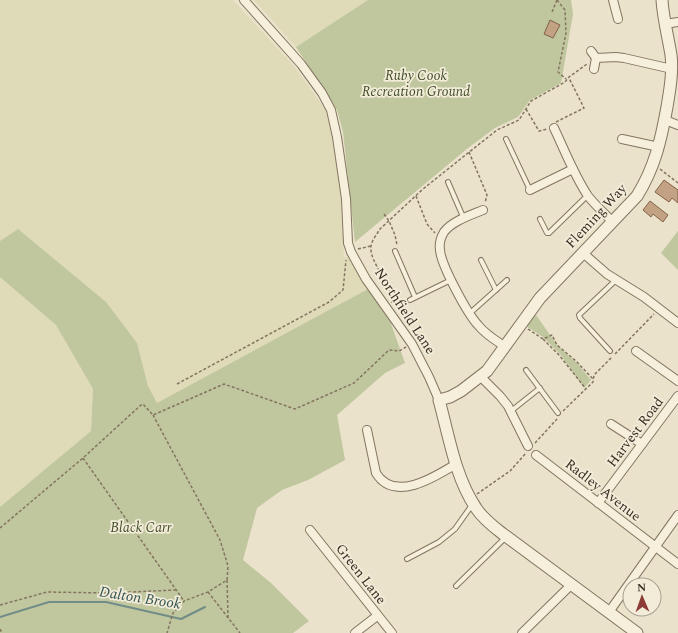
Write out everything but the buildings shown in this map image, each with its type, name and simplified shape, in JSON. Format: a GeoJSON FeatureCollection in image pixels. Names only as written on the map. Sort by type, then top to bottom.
{"type":"FeatureCollection","features":[{"type":"Feature","properties":{"kind":"street","name":"Northfield Lane"},"geometry":{"type":"LineString","coordinates":[[244,0],[301,64],[322,93],[331,110],[337,137],[346,199],[348,243],[351,252],[366,279],[412,344],[429,377],[439,400],[456,464],[464,484],[477,509],[490,524],[506,537],[637,633]]}},
{"type":"Feature","properties":{"kind":"street"},"geometry":{"type":"LineString","coordinates":[[613,0],[618,19]]}},
{"type":"Feature","properties":{"kind":"street","name":"Fleming Way"},"geometry":{"type":"LineString","coordinates":[[439,400],[450,397],[461,391],[487,371],[504,346],[548,289],[637,196],[654,164],[665,120],[671,85],[671,55],[662,0]]}},
{"type":"Feature","properties":{"kind":"street"},"geometry":{"type":"LineString","coordinates":[[665,24],[678,22]]}},
{"type":"Feature","properties":{"kind":"street"},"geometry":{"type":"LineString","coordinates":[[594,69],[594,55],[624,58],[672,69]]}},
{"type":"Feature","properties":{"kind":"street"},"geometry":{"type":"LineString","coordinates":[[665,120],[678,125]]}},
{"type":"Feature","properties":{"kind":"street"},"geometry":{"type":"LineString","coordinates":[[554,128],[573,169],[588,195],[602,212],[612,221]]}},
{"type":"Feature","properties":{"kind":"street"},"geometry":{"type":"LineString","coordinates":[[622,138],[659,147]]}},
{"type":"Feature","properties":{"kind":"street"},"geometry":{"type":"LineString","coordinates":[[530,190],[573,169]]}},
{"type":"Feature","properties":{"kind":"street"},"geometry":{"type":"LineString","coordinates":[[484,210],[451,225],[444,232],[441,238],[440,249],[442,259],[469,314],[486,334],[504,346]]}},
{"type":"Feature","properties":{"kind":"street"},"geometry":{"type":"LineString","coordinates":[[583,253],[603,271],[644,297],[678,323]]}},
{"type":"Feature","properties":{"kind":"street"},"geometry":{"type":"LineString","coordinates":[[636,352],[678,381]]}},
{"type":"Feature","properties":{"kind":"street"},"geometry":{"type":"LineString","coordinates":[[481,377],[500,396],[530,450]]}},
{"type":"Feature","properties":{"kind":"street","name":"Harvest Road"},"geometry":{"type":"LineString","coordinates":[[598,503],[678,396]]}},
{"type":"Feature","properties":{"kind":"street"},"geometry":{"type":"LineString","coordinates":[[611,424],[642,444]]}},
{"type":"Feature","properties":{"kind":"street"},"geometry":{"type":"LineString","coordinates":[[367,430],[376,473],[380,479],[386,483],[406,487],[413,486],[456,464]]}},
{"type":"Feature","properties":{"kind":"street","name":"Radley Avenue"},"geometry":{"type":"LineString","coordinates":[[530,450],[678,564]]}},
{"type":"Feature","properties":{"kind":"street"},"geometry":{"type":"LineString","coordinates":[[609,612],[678,515]]}},
{"type":"Feature","properties":{"kind":"street","name":"Green Lane"},"geometry":{"type":"LineString","coordinates":[[310,530],[392,633]]}},
{"type":"Feature","properties":{"kind":"street"},"geometry":{"type":"LineString","coordinates":[[522,633],[572,585]]}},
{"type":"Feature","properties":{"kind":"street"},"geometry":{"type":"LineString","coordinates":[[355,633],[377,616]]}},
{"type":"Feature","properties":{"kind":"lane"},"geometry":{"type":"LineString","coordinates":[[506,139],[530,190]]}},
{"type":"Feature","properties":{"kind":"lane"},"geometry":{"type":"LineString","coordinates":[[448,182],[464,219]]}},
{"type":"Feature","properties":{"kind":"lane"},"geometry":{"type":"LineString","coordinates":[[540,219],[547,233],[549,233],[588,195]]}},
{"type":"Feature","properties":{"kind":"lane"},"geometry":{"type":"LineString","coordinates":[[395,251],[415,297]]}},
{"type":"Feature","properties":{"kind":"lane"},"geometry":{"type":"LineString","coordinates":[[480,260],[496,290]]}},
{"type":"Feature","properties":{"kind":"lane"},"geometry":{"type":"LineString","coordinates":[[410,300],[452,280]]}},
{"type":"Feature","properties":{"kind":"lane"},"geometry":{"type":"LineString","coordinates":[[469,314],[508,280]]}},
{"type":"Feature","properties":{"kind":"lane"},"geometry":{"type":"LineString","coordinates":[[610,351],[579,315],[616,280]]}},
{"type":"Feature","properties":{"kind":"lane"},"geometry":{"type":"LineString","coordinates":[[526,370],[560,413]]}},
{"type":"Feature","properties":{"kind":"lane"},"geometry":{"type":"LineString","coordinates":[[510,412],[540,388]]}},
{"type":"Feature","properties":{"kind":"lane"},"geometry":{"type":"LineString","coordinates":[[407,559],[439,542],[455,529],[472,500]]}},
{"type":"Feature","properties":{"kind":"lane"},"geometry":{"type":"LineString","coordinates":[[456,586],[506,537]]}},
{"type":"Feature","properties":{"kind":"path"},"geometry":{"type":"LineString","coordinates":[[552,12],[557,0],[565,10],[566,33],[558,72],[566,80]]}},
{"type":"Feature","properties":{"kind":"path"},"geometry":{"type":"LineString","coordinates":[[393,316],[392,298],[387,282],[372,254],[371,246],[380,229],[416,196],[497,130],[519,120],[531,101],[565,82],[594,55]]}},
{"type":"Feature","properties":{"kind":"path"},"geometry":{"type":"LineString","coordinates":[[526,109],[539,131],[554,128],[556,122],[584,108],[569,77]]}},
{"type":"Feature","properties":{"kind":"path"},"geometry":{"type":"LineString","coordinates":[[469,152],[487,195],[484,210]]}},
{"type":"Feature","properties":{"kind":"path"},"geometry":{"type":"LineString","coordinates":[[654,164],[678,183]]}},
{"type":"Feature","properties":{"kind":"path"},"geometry":{"type":"LineString","coordinates":[[416,196],[427,224],[441,238]]}},
{"type":"Feature","properties":{"kind":"path"},"geometry":{"type":"LineString","coordinates":[[384,214],[395,235],[397,245],[395,251]]}},
{"type":"Feature","properties":{"kind":"path"},"geometry":{"type":"LineString","coordinates":[[177,384],[329,302],[343,290],[347,253],[371,246]]}},
{"type":"Feature","properties":{"kind":"path"},"geometry":{"type":"LineString","coordinates":[[560,413],[593,382],[594,376],[659,309]]}},
{"type":"Feature","properties":{"kind":"path"},"geometry":{"type":"LineString","coordinates":[[521,324],[543,339],[559,355],[568,369],[586,389]]}},
{"type":"Feature","properties":{"kind":"path"},"geometry":{"type":"LineString","coordinates":[[543,339],[552,335],[557,345],[576,361],[593,379]]}},
{"type":"Feature","properties":{"kind":"path"},"geometry":{"type":"LineString","coordinates":[[153,415],[224,384],[295,409],[354,383],[389,350],[399,351],[412,344]]}},
{"type":"Feature","properties":{"kind":"path"},"geometry":{"type":"LineString","coordinates":[[0,528],[83,458],[143,404],[153,415],[220,540],[228,566],[226,580],[228,618]]}},
{"type":"Feature","properties":{"kind":"path"},"geometry":{"type":"LineString","coordinates":[[472,500],[510,471],[557,418]]}},
{"type":"Feature","properties":{"kind":"path"},"geometry":{"type":"LineString","coordinates":[[83,458],[184,601]]}},
{"type":"Feature","properties":{"kind":"path"},"geometry":{"type":"LineString","coordinates":[[167,633],[173,613],[184,601],[208,592],[226,580]]}},
{"type":"Feature","properties":{"kind":"path"},"geometry":{"type":"LineString","coordinates":[[0,605],[47,592],[108,593],[176,590]]}},
{"type":"Feature","properties":{"kind":"path"},"geometry":{"type":"LineString","coordinates":[[208,592],[240,633]]}},
{"type":"Feature","properties":{"kind":"path"},"geometry":{"type":"LineString","coordinates":[[0,629],[2,633]]}},
{"type":"Feature","properties":{"kind":"shaded area"},"geometry":{"type":"Polygon","coordinates":[[[0,0],[233,0],[293,65],[325,109],[333,134],[341,199],[344,257],[349,258],[368,289],[157,404],[148,386],[137,343],[18,229],[0,241],[0,0]]]}},
{"type":"Feature","properties":{"kind":"shaded area"},"geometry":{"type":"Polygon","coordinates":[[[254,0],[368,0],[296,47],[254,0]]]}},
{"type":"Feature","properties":{"kind":"shaded area"},"geometry":{"type":"Polygon","coordinates":[[[0,277],[56,325],[93,389],[91,431],[0,507],[0,277]]]}},
{"type":"Feature","properties":{"kind":"green space","name":"Ruby Cook Recreation Ground"},"geometry":{"type":"Polygon","coordinates":[[[368,0],[571,0],[573,14],[561,83],[530,100],[518,117],[495,128],[468,148],[355,242],[343,132],[337,110],[296,47],[368,0]]]}},
{"type":"Feature","properties":{"kind":"green space","name":"Black Carr"},"geometry":{"type":"Polygon","coordinates":[[[18,229],[106,302],[137,343],[148,386],[157,403],[368,289],[390,321],[405,363],[385,373],[337,415],[345,460],[308,480],[282,490],[257,508],[243,560],[271,583],[309,621],[293,633],[0,633],[0,507],[91,431],[93,389],[56,325],[0,277],[0,241],[18,229]]]}},
{"type":"Feature","properties":{"kind":"green space"},"geometry":{"type":"Polygon","coordinates":[[[678,231],[678,270],[661,253],[678,231]]]}},
{"type":"Feature","properties":{"kind":"green space"},"geometry":{"type":"Polygon","coordinates":[[[536,315],[557,345],[577,363],[591,380],[584,388],[560,354],[543,337],[526,326],[536,315]]]}},
{"type":"Feature","properties":{"kind":"waterway","name":"Dalton Brook"},"geometry":{"type":"LineString","coordinates":[[0,617],[49,602],[106,602],[181,619],[205,607]]}}]}
